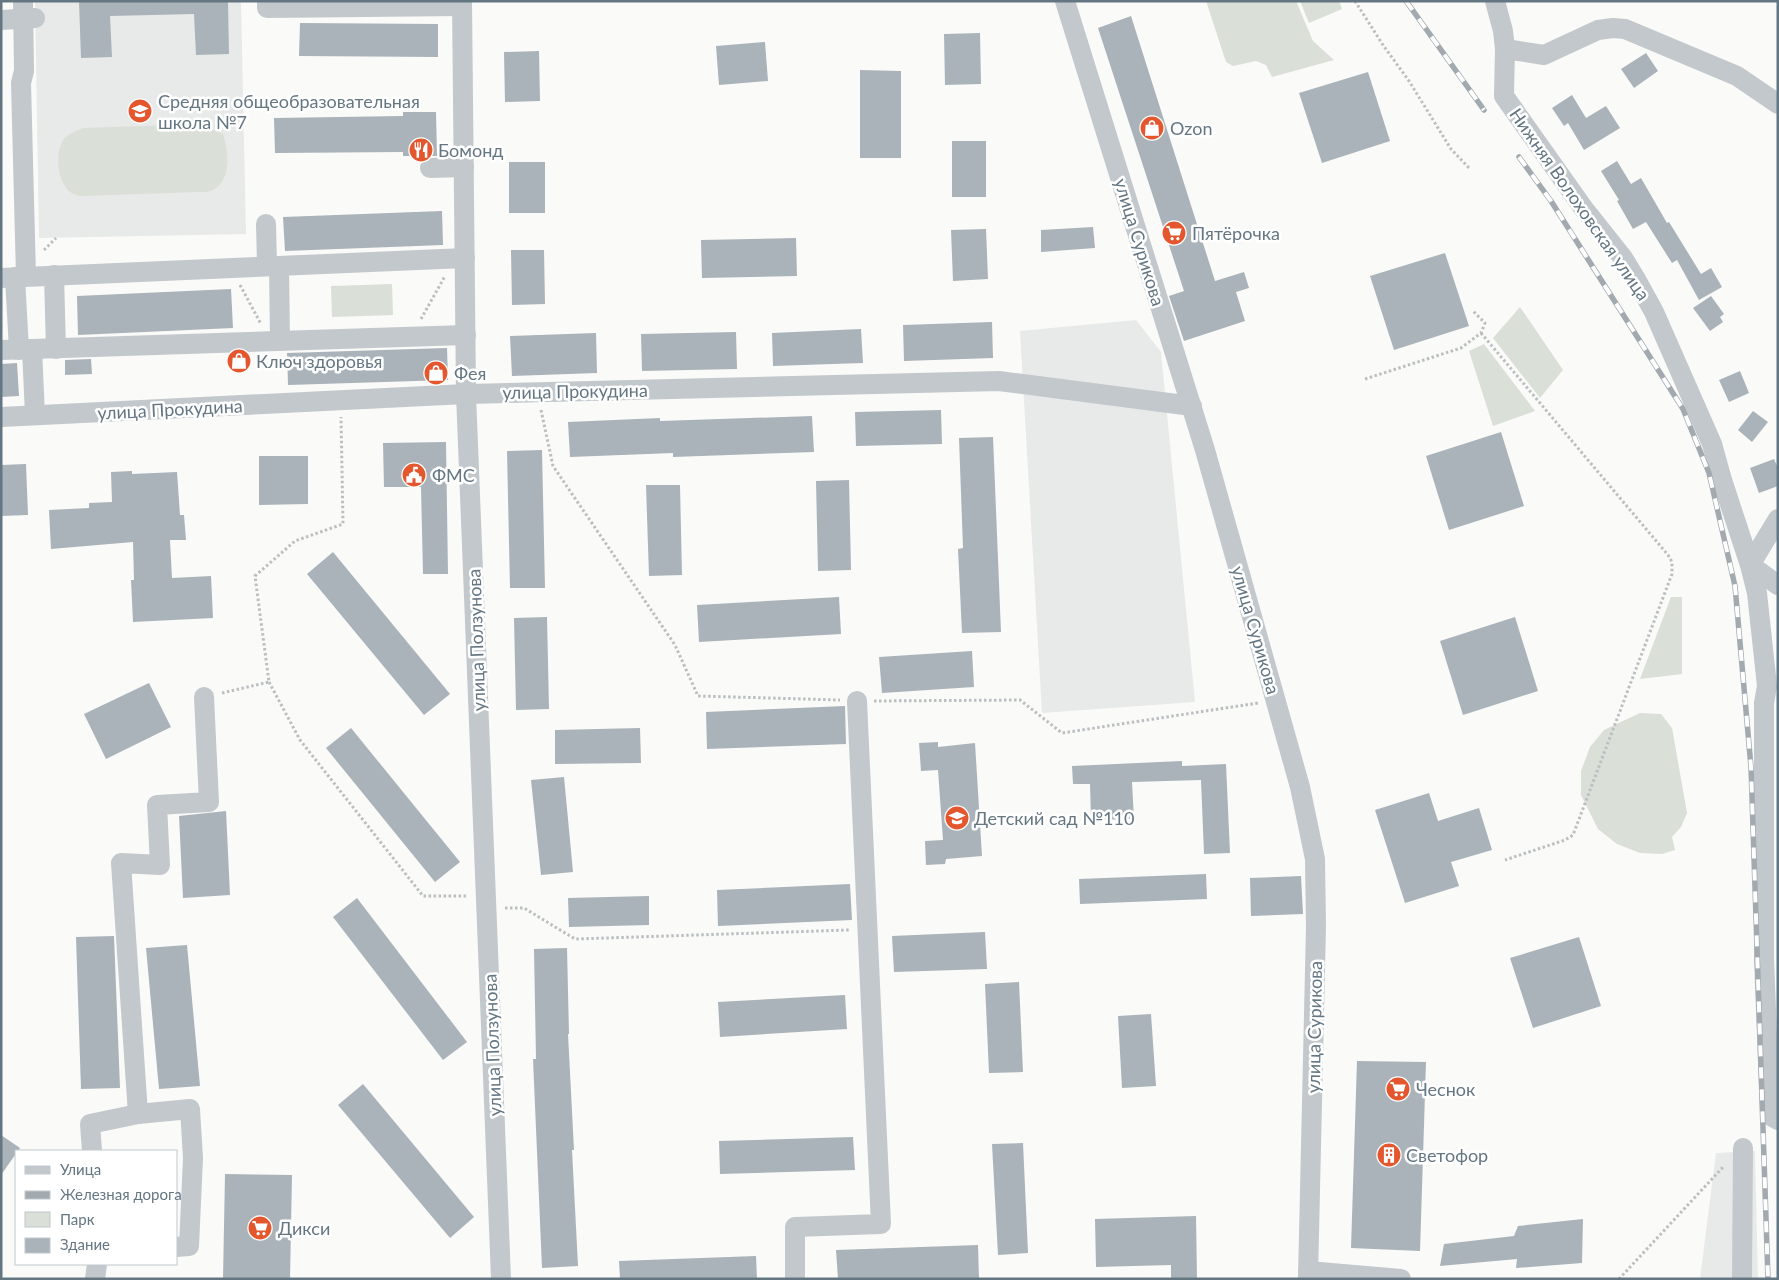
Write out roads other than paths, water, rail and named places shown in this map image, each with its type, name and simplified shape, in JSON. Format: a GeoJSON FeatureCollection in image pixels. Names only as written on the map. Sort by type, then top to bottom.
{"type":"FeatureCollection","features":[{"type":"Feature","properties":{"kind":"street"},"geometry":{"type":"LineString","coordinates":[[267,1],[267,8],[462,4]]}},
{"type":"Feature","properties":{"kind":"street","name":"улица Сурикова"},"geometry":{"type":"LineString","coordinates":[[1065,1],[1192,406],[1300,787],[1315,859],[1316,926],[1308,1275]]}},
{"type":"Feature","properties":{"kind":"street"},"geometry":{"type":"LineString","coordinates":[[1495,1],[1501,22],[1505,49],[1544,56],[1598,30],[1625,29],[1737,76],[1778,104]]}},
{"type":"Feature","properties":{"kind":"street","name":"улица Ползунова"},"geometry":{"type":"LineString","coordinates":[[462,4],[464,167],[460,258],[466,335],[466,394],[501,1279]]}},
{"type":"Feature","properties":{"kind":"street"},"geometry":{"type":"LineString","coordinates":[[1,20],[27,12],[24,71],[21,83],[14,277],[17,350],[35,415]]}},
{"type":"Feature","properties":{"kind":"street","name":"Нижняя Волоховская улица"},"geometry":{"type":"LineString","coordinates":[[1505,49],[1504,96],[1584,209],[1623,258],[1646,296],[1712,444],[1750,565],[1760,608],[1772,684],[1764,703],[1764,960],[1774,1116]]}},
{"type":"Feature","properties":{"kind":"street"},"geometry":{"type":"LineString","coordinates":[[430,168],[464,167]]}},
{"type":"Feature","properties":{"kind":"street"},"geometry":{"type":"LineString","coordinates":[[266,224],[273,266],[275,341]]}},
{"type":"Feature","properties":{"kind":"street"},"geometry":{"type":"LineString","coordinates":[[14,277],[460,258]]}},
{"type":"Feature","properties":{"kind":"street"},"geometry":{"type":"LineString","coordinates":[[54,275],[56,348]]}},
{"type":"Feature","properties":{"kind":"street"},"geometry":{"type":"LineString","coordinates":[[17,350],[466,335]]}},
{"type":"Feature","properties":{"kind":"street","name":"улица Прокудина"},"geometry":{"type":"LineString","coordinates":[[1,417],[466,394],[999,381],[1192,406]]}},
{"type":"Feature","properties":{"kind":"street"},"geometry":{"type":"LineString","coordinates":[[1778,519],[1750,565],[1778,585]]}},
{"type":"Feature","properties":{"kind":"street"},"geometry":{"type":"LineString","coordinates":[[138,1114],[121,863],[160,865],[157,805],[209,802],[204,697]]}},
{"type":"Feature","properties":{"kind":"street"},"geometry":{"type":"LineString","coordinates":[[795,1279],[795,1227],[881,1224],[856,701]]}},
{"type":"Feature","properties":{"kind":"street"},"geometry":{"type":"LineString","coordinates":[[92,1150],[90,1124],[138,1114],[190,1109],[193,1158],[189,1246],[178,1247]]}},
{"type":"Feature","properties":{"kind":"street"},"geometry":{"type":"LineString","coordinates":[[1742,1279],[1743,1148]]}},
{"type":"Feature","properties":{"kind":"street"},"geometry":{"type":"LineString","coordinates":[[95,1279],[97,1265]]}},
{"type":"Feature","properties":{"kind":"street"},"geometry":{"type":"LineString","coordinates":[[1308,1275],[1401,1279]]}},
{"type":"Feature","properties":{"kind":"railway"},"geometry":{"type":"LineString","coordinates":[[1406,1],[1484,110]]}},
{"type":"Feature","properties":{"kind":"railway"},"geometry":{"type":"LineString","coordinates":[[1519,157],[1551,201],[1683,409],[1709,473],[1735,586],[1751,767],[1768,1279]]}},
{"type":"Feature","properties":{"kind":"place","name":"Средняя общеобразовательная школа №7"},"geometry":{"type":"Point","coordinates":[140,111]}},
{"type":"Feature","properties":{"kind":"place","name":"Ozon"},"geometry":{"type":"Point","coordinates":[1152,128]}},
{"type":"Feature","properties":{"kind":"place","name":"Бомонд"},"geometry":{"type":"Point","coordinates":[421,150]}},
{"type":"Feature","properties":{"kind":"place","name":"Пятёрочка"},"geometry":{"type":"Point","coordinates":[1174,233]}},
{"type":"Feature","properties":{"kind":"place","name":"Ключ здоровья"},"geometry":{"type":"Point","coordinates":[239,361]}},
{"type":"Feature","properties":{"kind":"place","name":"Фея"},"geometry":{"type":"Point","coordinates":[436,373]}},
{"type":"Feature","properties":{"kind":"place","name":"ФМС"},"geometry":{"type":"Point","coordinates":[414,475]}},
{"type":"Feature","properties":{"kind":"place","name":"Детский сад №110"},"geometry":{"type":"Point","coordinates":[957,818]}},
{"type":"Feature","properties":{"kind":"place","name":"Чеснок"},"geometry":{"type":"Point","coordinates":[1398,1089]}},
{"type":"Feature","properties":{"kind":"place","name":"Светофор"},"geometry":{"type":"Point","coordinates":[1389,1155]}},
{"type":"Feature","properties":{"kind":"place","name":"Дикси"},"geometry":{"type":"Point","coordinates":[260,1228]}}]}
